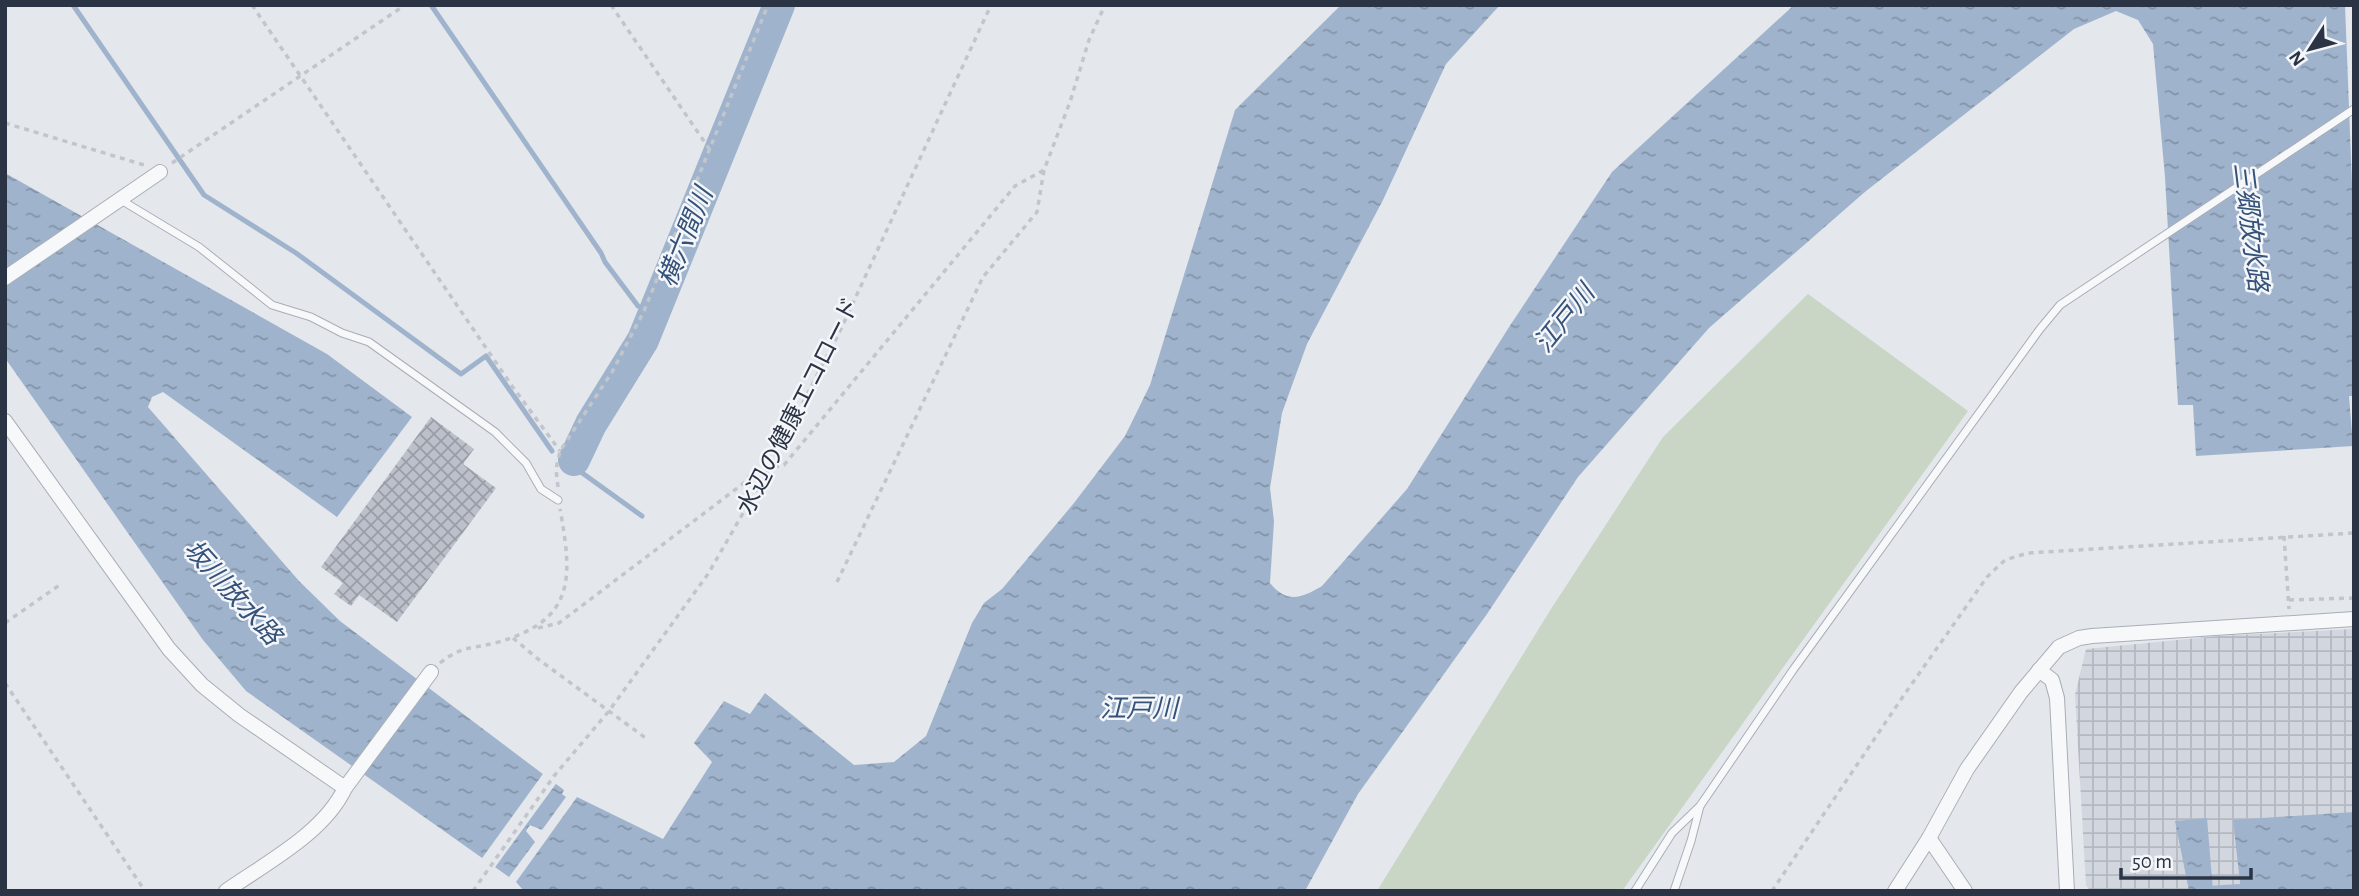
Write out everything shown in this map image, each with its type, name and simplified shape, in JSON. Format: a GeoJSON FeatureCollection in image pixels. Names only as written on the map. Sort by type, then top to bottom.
{"type":"FeatureCollection","features":[{"type":"Feature","properties":{"kind":"street"},"geometry":{"type":"LineString","coordinates":[[5,278],[160,172]]}},
{"type":"Feature","properties":{"kind":"street"},"geometry":{"type":"LineString","coordinates":[[5,421],[169,649],[202,685],[239,715],[345,788]]}},
{"type":"Feature","properties":{"kind":"street"},"geometry":{"type":"LineString","coordinates":[[1895,891],[1929,838],[1967,769],[2059,646],[2092,636],[2354,619]]}},
{"type":"Feature","properties":{"kind":"street"},"geometry":{"type":"LineString","coordinates":[[2039,670],[2052,680],[2057,698],[2067,891]]}},
{"type":"Feature","properties":{"kind":"street"},"geometry":{"type":"LineString","coordinates":[[226,891],[324,820],[431,672]]}},
{"type":"Feature","properties":{"kind":"street"},"geometry":{"type":"LineString","coordinates":[[1929,838],[1965,891]]}},
{"type":"Feature","properties":{"kind":"lane"},"geometry":{"type":"LineString","coordinates":[[1635,891],[1672,834],[1700,806],[1793,670],[2060,305],[2354,109]]}},
{"type":"Feature","properties":{"kind":"lane"},"geometry":{"type":"LineString","coordinates":[[117,202],[199,247],[272,305],[311,317],[369,342],[495,432],[526,463],[541,489],[558,500]]}},
{"type":"Feature","properties":{"kind":"lane"},"geometry":{"type":"LineString","coordinates":[[1674,891],[1700,806]]}},
{"type":"Feature","properties":{"kind":"path"},"geometry":{"type":"LineString","coordinates":[[252,5],[512,386],[560,451]]}},
{"type":"Feature","properties":{"kind":"path"},"geometry":{"type":"LineString","coordinates":[[5,123],[136,161],[160,172],[405,5]]}},
{"type":"Feature","properties":{"kind":"path"},"geometry":{"type":"LineString","coordinates":[[611,5],[710,150]]}},
{"type":"Feature","properties":{"kind":"path"},"geometry":{"type":"LineString","coordinates":[[536,628],[554,610],[564,592],[568,564],[558,500],[556,469],[560,451],[629,343],[768,5]]}},
{"type":"Feature","properties":{"kind":"path","name":"水辺の健康エコロード"},"geometry":{"type":"LineString","coordinates":[[474,891],[554,776],[609,711],[708,575],[769,468],[840,331],[991,5]]}},
{"type":"Feature","properties":{"kind":"path"},"geometry":{"type":"LineString","coordinates":[[837,582],[983,277],[1037,212],[1044,170],[1070,102],[1089,40],[1105,5]]}},
{"type":"Feature","properties":{"kind":"path"},"geometry":{"type":"LineString","coordinates":[[431,672],[448,656],[465,648],[488,645],[559,623],[744,483],[753,471],[784,465],[1015,186],[1044,170]]}},
{"type":"Feature","properties":{"kind":"path"},"geometry":{"type":"LineString","coordinates":[[1772,891],[1987,577],[2005,560],[2028,553],[2354,533]]}},
{"type":"Feature","properties":{"kind":"path"},"geometry":{"type":"LineString","coordinates":[[2284,536],[2289,603],[2354,598]]}},
{"type":"Feature","properties":{"kind":"path"},"geometry":{"type":"LineString","coordinates":[[5,623],[61,584]]}},
{"type":"Feature","properties":{"kind":"path"},"geometry":{"type":"LineString","coordinates":[[513,638],[647,738]]}},
{"type":"Feature","properties":{"kind":"path"},"geometry":{"type":"LineString","coordinates":[[5,683],[145,891]]}},
{"type":"Feature","properties":{"kind":"shaded area"},"geometry":{"type":"Polygon","coordinates":[[[2354,629],[2354,891],[2090,891],[2086,885],[2075,695],[2086,649],[2218,636],[2354,629]]]}},
{"type":"Feature","properties":{"kind":"green space"},"geometry":{"type":"Polygon","coordinates":[[[1808,294],[1968,411],[1622,891],[1377,891],[1551,609],[1663,437],[1808,294]]]}},
{"type":"Feature","properties":{"kind":"water","name":"江戸川"},"geometry":{"type":"Polygon","coordinates":[[[1341,5],[1500,5],[1446,64],[1383,200],[1307,344],[1282,413],[1270,488],[1274,521],[1270,583],[1282,594],[1301,596],[1322,586],[1407,489],[1511,324],[1612,172],[1794,5],[2345,5],[2354,235],[2354,396],[2349,396],[2353,446],[2196,456],[2193,405],[2178,405],[2165,177],[2153,44],[2138,20],[2116,11],[2074,29],[1866,191],[1709,328],[1578,477],[1487,614],[1358,794],[1305,891],[524,891],[516,882],[577,797],[663,839],[712,762],[694,743],[724,701],[750,714],[765,693],[854,765],[894,762],[926,736],[972,623],[984,603],[1002,589],[1074,503],[1125,436],[1150,385],[1235,110],[1341,5]]]}},
{"type":"Feature","properties":{"kind":"water","name":"坂川放水路"},"geometry":{"type":"Polygon","coordinates":[[[5,173],[327,354],[412,417],[337,517],[163,392],[152,397],[148,407],[299,581],[340,621],[564,790],[562,794],[566,797],[542,830],[530,825],[526,831],[535,842],[509,877],[246,691],[203,640],[5,358],[5,173]]]}},
{"type":"Feature","properties":{"kind":"water"},"geometry":{"type":"Polygon","coordinates":[[[2354,812],[2354,891],[2241,891],[2233,820],[2354,812]]]}},
{"type":"Feature","properties":{"kind":"water"},"geometry":{"type":"Polygon","coordinates":[[[2207,818],[2213,891],[2189,891],[2175,821],[2207,818]]]}},
{"type":"Feature","properties":{"kind":"pier"},"geometry":{"type":"Polygon","coordinates":[[[545,771],[558,781],[493,870],[480,861],[545,771]]]}},
{"type":"Feature","properties":{"kind":"building"},"geometry":{"type":"Polygon","coordinates":[[[431,417],[474,449],[463,464],[496,488],[397,622],[359,595],[351,606],[334,594],[343,583],[321,567],[431,417]]]}},
{"type":"Feature","properties":{"kind":"waterway"},"geometry":{"type":"LineString","coordinates":[[73,5],[204,195],[296,253],[461,374],[486,356],[552,451]]}},
{"type":"Feature","properties":{"kind":"waterway"},"geometry":{"type":"LineString","coordinates":[[431,5],[605,262],[638,306]]}},
{"type":"Feature","properties":{"kind":"waterway","name":"横六間川"},"geometry":{"type":"LineString","coordinates":[[574,460],[591,424],[643,340],[779,5]]}},
{"type":"Feature","properties":{"kind":"waterway"},"geometry":{"type":"LineString","coordinates":[[567,462],[642,516]]}},
{"type":"Feature","properties":{"kind":"waterway"},"geometry":{"type":"LineString","coordinates":[[2200,891],[2247,886]]}},
{"type":"Feature","properties":{"kind":"water label","name":"三郷放水路"},"geometry":{"type":"Point","coordinates":[2251,227]}}]}
